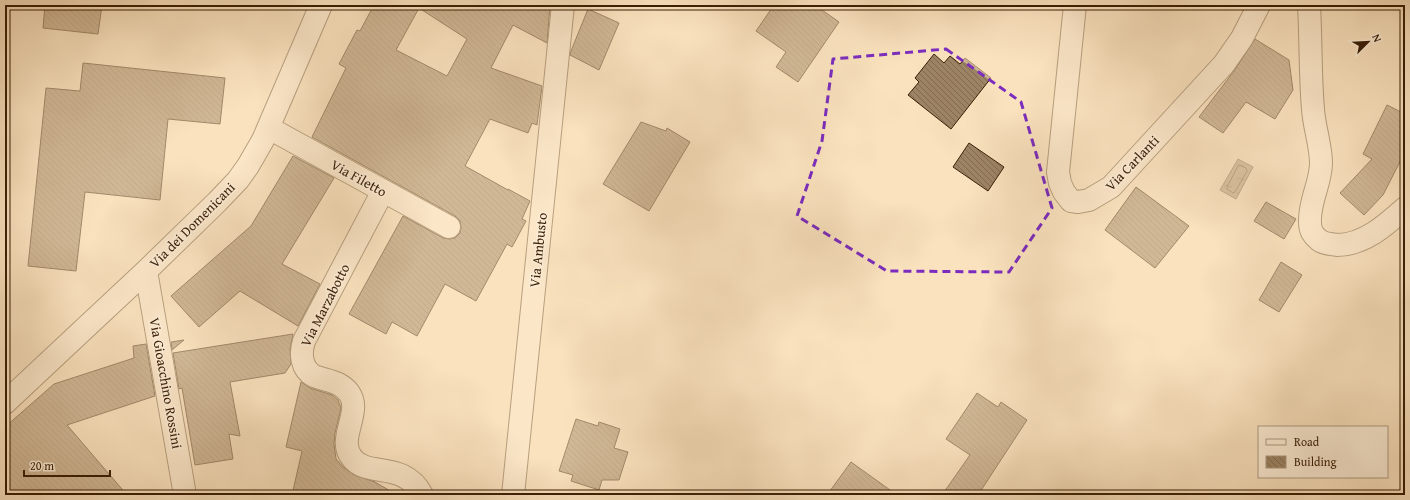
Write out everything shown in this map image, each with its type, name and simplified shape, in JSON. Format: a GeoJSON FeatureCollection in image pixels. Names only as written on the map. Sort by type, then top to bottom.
{"type":"FeatureCollection","features":[{"type":"Feature","properties":{"kind":"street","name":"Via dei Domenicani"},"geometry":{"type":"LineString","coordinates":[[5,403],[146,271],[238,180],[256,154],[269,128],[321,5]]}},
{"type":"Feature","properties":{"kind":"street","name":"Via Ambusto"},"geometry":{"type":"LineString","coordinates":[[513,495],[563,5]]}},
{"type":"Feature","properties":{"kind":"street","name":"Via Carlanti"},"geometry":{"type":"LineString","coordinates":[[1075,5],[1058,172],[1060,183],[1064,192],[1071,200],[1078,202],[1089,200],[1111,187],[1206,85],[1234,51],[1259,5]]}},
{"type":"Feature","properties":{"kind":"street"},"geometry":{"type":"LineString","coordinates":[[1309,5],[1312,105],[1321,163],[1318,183],[1310,212],[1312,234],[1322,242],[1332,244],[1343,245],[1355,242],[1378,230],[1405,208]]}},
{"type":"Feature","properties":{"kind":"street","name":"Via Filetto"},"geometry":{"type":"LineString","coordinates":[[269,128],[449,227]]}},
{"type":"Feature","properties":{"kind":"street","name":"Via Marzabotto"},"geometry":{"type":"LineString","coordinates":[[383,191],[304,341],[301,348],[301,357],[309,372],[314,376],[336,382],[344,387],[350,394],[353,411],[346,443],[348,452],[352,459],[367,467],[403,475],[418,489],[422,495]]}},
{"type":"Feature","properties":{"kind":"street","name":"Via Gioacchino Rossini"},"geometry":{"type":"LineString","coordinates":[[146,271],[185,495]]}},
{"type":"Feature","properties":{"kind":"highlighted area"},"geometry":{"type":"Polygon","coordinates":[[[946,49],[1021,102],[1052,208],[1009,272],[887,271],[797,216],[822,141],[833,59],[946,49]]]}},
{"type":"Feature","properties":{"kind":"water"},"geometry":{"type":"Polygon","coordinates":[[[1238,159],[1253,167],[1236,199],[1220,190],[1238,159]]]}},
{"type":"Feature","properties":{"kind":"building"},"geometry":{"type":"Polygon","coordinates":[[[45,5],[102,5],[98,34],[43,28],[45,5]]]}},
{"type":"Feature","properties":{"kind":"building"},"geometry":{"type":"Polygon","coordinates":[[[374,5],[550,5],[547,43],[513,25],[491,68],[542,86],[537,125],[532,123],[528,133],[490,119],[465,166],[530,201],[522,219],[526,221],[512,247],[507,244],[476,301],[445,284],[417,336],[392,322],[386,334],[349,314],[403,216],[443,238],[449,239],[455,238],[460,233],[460,221],[455,216],[312,137],[346,68],[339,64],[357,30],[360,31],[374,5]],[[419,8],[396,50],[447,76],[467,39],[419,8]]]}},
{"type":"Feature","properties":{"kind":"building"},"geometry":{"type":"Polygon","coordinates":[[[774,5],[815,5],[839,22],[798,82],[776,67],[786,52],[756,31],[774,5]]]}},
{"type":"Feature","properties":{"kind":"building"},"geometry":{"type":"Polygon","coordinates":[[[588,9],[619,23],[599,70],[570,55],[588,9]]]}},
{"type":"Feature","properties":{"kind":"building"},"geometry":{"type":"Polygon","coordinates":[[[1255,39],[1289,60],[1293,90],[1275,119],[1246,102],[1223,133],[1199,117],[1234,71],[1255,39]]]}},
{"type":"Feature","properties":{"kind":"building"},"geometry":{"type":"Polygon","coordinates":[[[934,54],[944,63],[950,56],[960,64],[965,58],[991,78],[951,129],[908,95],[919,82],[915,78],[934,54]]]}},
{"type":"Feature","properties":{"kind":"building"},"geometry":{"type":"Polygon","coordinates":[[[83,63],[225,78],[220,124],[168,119],[160,200],[85,192],[76,271],[28,266],[46,88],[80,91],[83,63]]]}},
{"type":"Feature","properties":{"kind":"building"},"geometry":{"type":"Polygon","coordinates":[[[1387,105],[1405,114],[1405,152],[1383,195],[1364,215],[1340,193],[1372,159],[1363,154],[1387,105]]]}},
{"type":"Feature","properties":{"kind":"building"},"geometry":{"type":"Polygon","coordinates":[[[641,122],[666,131],[667,128],[690,142],[649,211],[603,184],[641,122]]]}},
{"type":"Feature","properties":{"kind":"building"},"geometry":{"type":"Polygon","coordinates":[[[969,143],[1004,167],[988,191],[953,167],[969,143]]]}},
{"type":"Feature","properties":{"kind":"building"},"geometry":{"type":"Polygon","coordinates":[[[293,156],[334,178],[282,264],[320,284],[298,326],[240,291],[199,327],[171,296],[251,226],[293,156]]]}},
{"type":"Feature","properties":{"kind":"building"},"geometry":{"type":"Polygon","coordinates":[[[1136,187],[1189,226],[1155,268],[1105,230],[1136,187]]]}},
{"type":"Feature","properties":{"kind":"building"},"geometry":{"type":"Polygon","coordinates":[[[1266,202],[1296,219],[1284,239],[1254,221],[1266,202]]]}},
{"type":"Feature","properties":{"kind":"building"},"geometry":{"type":"Polygon","coordinates":[[[1281,262],[1302,275],[1279,312],[1259,300],[1281,262]]]}},
{"type":"Feature","properties":{"kind":"building"},"geometry":{"type":"Polygon","coordinates":[[[293,334],[290,349],[291,364],[285,373],[230,382],[240,436],[229,434],[233,459],[195,465],[182,388],[179,389],[173,353],[293,334]]]}},
{"type":"Feature","properties":{"kind":"building"},"geometry":{"type":"Polygon","coordinates":[[[184,340],[172,350],[171,342],[184,340]]]}},
{"type":"Feature","properties":{"kind":"building"},"geometry":{"type":"Polygon","coordinates":[[[146,344],[155,396],[67,425],[127,495],[5,495],[5,427],[54,384],[134,358],[133,346],[146,344]]]}},
{"type":"Feature","properties":{"kind":"building"},"geometry":{"type":"Polygon","coordinates":[[[301,382],[310,388],[332,395],[338,400],[341,408],[335,433],[334,444],[336,459],[343,467],[354,475],[375,482],[397,495],[292,495],[302,451],[286,447],[301,382]]]}},
{"type":"Feature","properties":{"kind":"building"},"geometry":{"type":"Polygon","coordinates":[[[977,393],[998,407],[1001,402],[1027,420],[978,495],[942,495],[970,455],[946,439],[977,393]]]}},
{"type":"Feature","properties":{"kind":"building"},"geometry":{"type":"Polygon","coordinates":[[[576,419],[598,426],[599,422],[620,429],[614,448],[628,452],[619,480],[602,480],[599,490],[571,481],[573,475],[559,471],[576,419]]]}},
{"type":"Feature","properties":{"kind":"building"},"geometry":{"type":"Polygon","coordinates":[[[851,462],[897,495],[827,495],[851,462]]]}}]}
